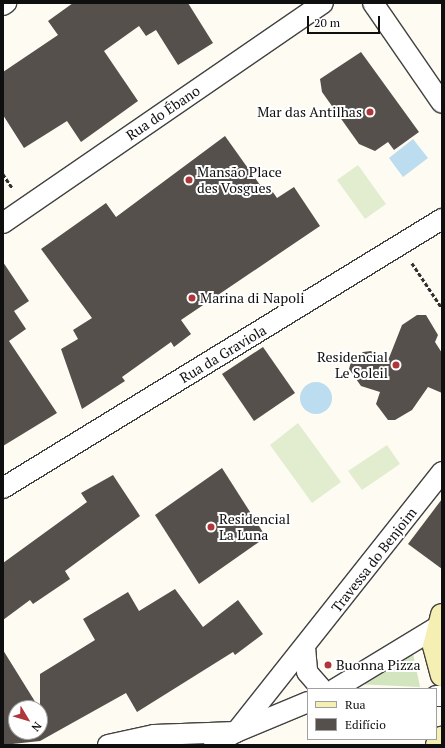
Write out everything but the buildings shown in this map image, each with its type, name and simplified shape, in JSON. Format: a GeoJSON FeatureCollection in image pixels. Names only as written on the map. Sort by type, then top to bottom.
{"type":"FeatureCollection","features":[{"type":"Feature","properties":{"kind":"street","name":"Rua do Ébano"},"geometry":{"type":"LineString","coordinates":[[3,223],[323,3]]}},
{"type":"Feature","properties":{"kind":"street"},"geometry":{"type":"LineString","coordinates":[[373,3],[442,103]]}},
{"type":"Feature","properties":{"kind":"street","name":"Rua da Graviola"},"geometry":{"type":"LineString","coordinates":[[3,488],[401,246],[442,219]]}},
{"type":"Feature","properties":{"kind":"street","name":"Travessa do Benjoim"},"geometry":{"type":"LineString","coordinates":[[236,732],[305,647],[442,472]]}},
{"type":"Feature","properties":{"kind":"street"},"geometry":{"type":"LineString","coordinates":[[439,621],[434,646],[442,675]]}},
{"type":"Feature","properties":{"kind":"street"},"geometry":{"type":"LineString","coordinates":[[337,688],[439,621]]}},
{"type":"Feature","properties":{"kind":"street"},"geometry":{"type":"LineString","coordinates":[[305,647],[307,672],[321,688]]}},
{"type":"Feature","properties":{"kind":"street"},"geometry":{"type":"LineString","coordinates":[[214,745],[236,732],[307,702]]}},
{"type":"Feature","properties":{"kind":"street"},"geometry":{"type":"LineString","coordinates":[[108,745],[154,735],[236,732]]}},
{"type":"Feature","properties":{"kind":"street"},"geometry":{"type":"LineString","coordinates":[[437,745],[442,738]]}},
{"type":"Feature","properties":{"kind":"path"},"geometry":{"type":"LineString","coordinates":[[401,246],[442,308]]}},
{"type":"Feature","properties":{"kind":"green space"},"geometry":{"type":"Polygon","coordinates":[[[358,165],[386,204],[365,219],[337,180],[358,165]]]}},
{"type":"Feature","properties":{"kind":"green space"},"geometry":{"type":"Polygon","coordinates":[[[298,423],[341,482],[312,503],[270,445],[298,423]]]}},
{"type":"Feature","properties":{"kind":"green space"},"geometry":{"type":"Polygon","coordinates":[[[387,445],[400,464],[362,490],[348,471],[387,445]]]}},
{"type":"Feature","properties":{"kind":"green space"},"geometry":{"type":"Polygon","coordinates":[[[412,649],[420,687],[354,684],[412,649]]]}},
{"type":"Feature","properties":{"kind":"water"},"geometry":{"type":"Polygon","coordinates":[[[413,139],[428,158],[403,177],[389,158],[413,139]]]}},
{"type":"Feature","properties":{"kind":"water"},"geometry":{"type":"Polygon","coordinates":[[[316,382],[327,387],[332,398],[327,409],[316,414],[305,409],[300,398],[305,387],[316,382]]]}},
{"type":"Feature","properties":{"kind":"place","name":"Mar das Antilhas"},"geometry":{"type":"Point","coordinates":[370,112]}},
{"type":"Feature","properties":{"kind":"place","name":"Mansão Place des Vosgues"},"geometry":{"type":"Point","coordinates":[189,180]}},
{"type":"Feature","properties":{"kind":"place","name":"Marina di Napoli"},"geometry":{"type":"Point","coordinates":[192,298]}},
{"type":"Feature","properties":{"kind":"place","name":"Residencial Le Soleil"},"geometry":{"type":"Point","coordinates":[396,365]}},
{"type":"Feature","properties":{"kind":"place","name":"Residencial La Luna"},"geometry":{"type":"Point","coordinates":[211,527]}},
{"type":"Feature","properties":{"kind":"place","name":"Buonna Pizza"},"geometry":{"type":"Point","coordinates":[328,665]}}]}
